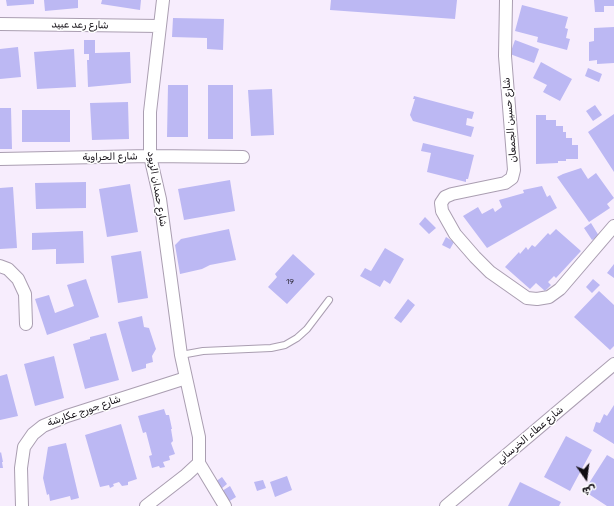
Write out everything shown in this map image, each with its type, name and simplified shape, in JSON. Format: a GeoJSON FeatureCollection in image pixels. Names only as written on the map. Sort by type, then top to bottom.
{"type":"FeatureCollection","features":[{"type":"Feature","properties":{"kind":"street","name":"شارع حمدان الزيود"},"geometry":{"type":"LineString","coordinates":[[163,0],[150,112],[150,156],[160,199],[181,355],[199,437],[199,463]]}},
{"type":"Feature","properties":{"kind":"street","name":"شارع حسين الجمعان"},"geometry":{"type":"LineString","coordinates":[[506,0],[505,56],[513,148],[514,170],[512,178],[505,183],[452,194],[445,197],[441,203],[442,211],[455,234],[490,272],[527,298],[537,299],[549,297],[560,289],[614,226]]}},
{"type":"Feature","properties":{"kind":"street","name":"شارع رعد عبيد"},"geometry":{"type":"LineString","coordinates":[[0,24],[160,26]]}},
{"type":"Feature","properties":{"kind":"street","name":"شارع الحراوية"},"geometry":{"type":"LineString","coordinates":[[0,159],[150,156],[243,157]]}},
{"type":"Feature","properties":{"kind":"street"},"geometry":{"type":"LineString","coordinates":[[0,266],[8,269],[18,279],[25,294],[26,324]]}},
{"type":"Feature","properties":{"kind":"street","name":"شارع عطاء الخرساني"},"geometry":{"type":"LineString","coordinates":[[446,506],[614,364]]}},
{"type":"Feature","properties":{"kind":"street","name":"شارع جورج عكارشة"},"geometry":{"type":"LineString","coordinates":[[22,506],[21,468],[24,447],[33,434],[43,426],[67,416],[186,378]]}},
{"type":"Feature","properties":{"kind":"street"},"geometry":{"type":"LineString","coordinates":[[146,506],[199,463],[225,506]]}},
{"type":"Feature","properties":{"kind":"lane"},"geometry":{"type":"LineString","coordinates":[[181,355],[203,351],[271,348],[285,345],[297,338],[307,329],[329,300]]}},
{"type":"Feature","properties":{"kind":"building"},"geometry":{"type":"Polygon","coordinates":[[[6,0],[34,0],[34,4],[7,6],[6,0]]]}},
{"type":"Feature","properties":{"kind":"building"},"geometry":{"type":"Polygon","coordinates":[[[44,0],[78,0],[78,8],[45,11],[44,0]]]}},
{"type":"Feature","properties":{"kind":"building"},"geometry":{"type":"Polygon","coordinates":[[[102,0],[141,0],[140,10],[101,4],[102,0]]]}},
{"type":"Feature","properties":{"kind":"building"},"geometry":{"type":"Polygon","coordinates":[[[331,0],[457,0],[455,19],[330,10],[331,0]]]}},
{"type":"Feature","properties":{"kind":"building"},"geometry":{"type":"Polygon","coordinates":[[[594,0],[614,0],[614,6],[604,6],[604,12],[595,12],[594,0]]]}},
{"type":"Feature","properties":{"kind":"building"},"geometry":{"type":"Polygon","coordinates":[[[522,5],[568,17],[565,28],[568,29],[566,38],[570,39],[567,50],[537,42],[538,37],[515,31],[522,5]]]}},
{"type":"Feature","properties":{"kind":"building"},"geometry":{"type":"Polygon","coordinates":[[[173,18],[224,19],[223,50],[207,49],[207,38],[172,37],[173,18]]]}},
{"type":"Feature","properties":{"kind":"building"},"geometry":{"type":"Polygon","coordinates":[[[614,27],[614,63],[597,64],[597,60],[589,61],[589,42],[594,41],[594,28],[614,27]]]}},
{"type":"Feature","properties":{"kind":"building"},"geometry":{"type":"Polygon","coordinates":[[[84,40],[95,40],[95,53],[130,52],[131,83],[88,87],[87,60],[89,60],[89,54],[84,54],[84,40]]]}},
{"type":"Feature","properties":{"kind":"building"},"geometry":{"type":"Polygon","coordinates":[[[515,40],[539,49],[534,63],[510,54],[515,40]]]}},
{"type":"Feature","properties":{"kind":"building"},"geometry":{"type":"Polygon","coordinates":[[[18,47],[21,77],[0,79],[0,49],[18,47]]]}},
{"type":"Feature","properties":{"kind":"building"},"geometry":{"type":"Polygon","coordinates":[[[74,49],[76,87],[37,89],[34,52],[74,49]]]}},
{"type":"Feature","properties":{"kind":"building"},"geometry":{"type":"Polygon","coordinates":[[[541,62],[572,79],[560,101],[543,92],[547,85],[533,78],[541,62]]]}},
{"type":"Feature","properties":{"kind":"building"},"geometry":{"type":"Polygon","coordinates":[[[588,68],[602,74],[599,82],[585,76],[588,68]]]}},
{"type":"Feature","properties":{"kind":"building"},"geometry":{"type":"Polygon","coordinates":[[[168,85],[188,85],[188,137],[167,137],[168,85]]]}},
{"type":"Feature","properties":{"kind":"building"},"geometry":{"type":"Polygon","coordinates":[[[208,85],[233,85],[233,139],[208,139],[208,85]]]}},
{"type":"Feature","properties":{"kind":"building"},"geometry":{"type":"Polygon","coordinates":[[[272,89],[274,135],[251,136],[248,90],[272,89]]]}},
{"type":"Feature","properties":{"kind":"building"},"geometry":{"type":"Polygon","coordinates":[[[414,96],[474,112],[472,119],[467,118],[466,125],[474,127],[471,137],[413,121],[410,115],[415,99],[413,99],[414,96]]]}},
{"type":"Feature","properties":{"kind":"building"},"geometry":{"type":"Polygon","coordinates":[[[128,102],[129,139],[92,140],[90,103],[128,102]]]}},
{"type":"Feature","properties":{"kind":"building"},"geometry":{"type":"Polygon","coordinates":[[[595,105],[602,115],[593,121],[586,111],[595,105]]]}},
{"type":"Feature","properties":{"kind":"building"},"geometry":{"type":"Polygon","coordinates":[[[0,108],[11,108],[12,149],[0,149],[0,108]]]}},
{"type":"Feature","properties":{"kind":"building"},"geometry":{"type":"Polygon","coordinates":[[[22,110],[70,110],[70,142],[22,142],[22,110]]]}},
{"type":"Feature","properties":{"kind":"building"},"geometry":{"type":"Polygon","coordinates":[[[614,114],[614,172],[588,132],[614,114]]]}},
{"type":"Feature","properties":{"kind":"building"},"geometry":{"type":"Polygon","coordinates":[[[536,115],[546,115],[546,120],[556,120],[556,126],[563,126],[563,132],[566,132],[566,138],[572,138],[572,145],[578,145],[578,159],[566,159],[566,161],[558,161],[558,163],[536,164],[536,115]]]}},
{"type":"Feature","properties":{"kind":"building"},"geometry":{"type":"Polygon","coordinates":[[[423,143],[474,155],[466,182],[427,172],[431,153],[421,151],[423,143]]]}},
{"type":"Feature","properties":{"kind":"building"},"geometry":{"type":"Polygon","coordinates":[[[581,168],[588,179],[596,173],[614,198],[607,204],[610,208],[589,222],[557,177],[581,168]]]}},
{"type":"Feature","properties":{"kind":"building"},"geometry":{"type":"Polygon","coordinates":[[[230,180],[235,211],[184,220],[178,189],[230,180]]]}},
{"type":"Feature","properties":{"kind":"building"},"geometry":{"type":"Polygon","coordinates":[[[86,182],[86,208],[36,209],[35,183],[86,182]]]}},
{"type":"Feature","properties":{"kind":"building"},"geometry":{"type":"Polygon","coordinates":[[[130,184],[138,232],[107,237],[99,189],[130,184]]]}},
{"type":"Feature","properties":{"kind":"building"},"geometry":{"type":"Polygon","coordinates":[[[542,186],[547,197],[550,195],[557,208],[487,248],[463,216],[478,207],[482,214],[493,208],[495,212],[502,207],[499,200],[524,193],[523,190],[542,186]]]}},
{"type":"Feature","properties":{"kind":"building"},"geometry":{"type":"Polygon","coordinates":[[[13,187],[17,248],[0,249],[0,188],[13,187]]]}},
{"type":"Feature","properties":{"kind":"building"},"geometry":{"type":"Polygon","coordinates":[[[425,217],[436,228],[429,234],[419,224],[425,217]]]}},
{"type":"Feature","properties":{"kind":"building"},"geometry":{"type":"Polygon","coordinates":[[[591,223],[599,236],[592,240],[584,228],[591,223]]]}},
{"type":"Feature","properties":{"kind":"building"},"geometry":{"type":"Polygon","coordinates":[[[229,229],[236,260],[210,265],[202,269],[180,274],[175,245],[181,239],[229,229]]]}},
{"type":"Feature","properties":{"kind":"building"},"geometry":{"type":"Polygon","coordinates":[[[556,229],[581,251],[556,278],[554,276],[548,282],[551,285],[545,291],[536,283],[530,289],[505,267],[519,252],[520,254],[526,247],[528,250],[532,245],[535,247],[548,233],[550,235],[556,229]]]}},
{"type":"Feature","properties":{"kind":"building"},"geometry":{"type":"Polygon","coordinates":[[[83,231],[84,263],[56,264],[56,249],[32,250],[32,233],[83,231]]]}},
{"type":"Feature","properties":{"kind":"building"},"geometry":{"type":"Polygon","coordinates":[[[446,237],[454,242],[450,249],[442,245],[446,237]]]}},
{"type":"Feature","properties":{"kind":"building"},"geometry":{"type":"Polygon","coordinates":[[[385,248],[404,259],[390,284],[384,280],[380,287],[360,276],[365,268],[371,271],[385,248]]]}},
{"type":"Feature","properties":{"kind":"building"},"geometry":{"type":"Polygon","coordinates":[[[141,251],[148,298],[118,303],[111,256],[141,251]]]}},
{"type":"Feature","properties":{"kind":"building"},"geometry":{"type":"Polygon","coordinates":[[[293,254],[315,274],[287,304],[268,287],[277,277],[275,274],[293,254]]]}},
{"type":"Feature","properties":{"kind":"building"},"geometry":{"type":"Polygon","coordinates":[[[614,264],[614,278],[607,273],[614,264]]]}},
{"type":"Feature","properties":{"kind":"building"},"geometry":{"type":"Polygon","coordinates":[[[86,279],[99,317],[47,335],[35,299],[49,295],[55,313],[74,306],[67,285],[86,279]]]}},
{"type":"Feature","properties":{"kind":"building"},"geometry":{"type":"Polygon","coordinates":[[[593,279],[600,285],[592,293],[586,287],[593,279]]]}},
{"type":"Feature","properties":{"kind":"building"},"geometry":{"type":"Polygon","coordinates":[[[599,291],[614,305],[614,346],[610,350],[574,317],[599,291]]]}},
{"type":"Feature","properties":{"kind":"building"},"geometry":{"type":"Polygon","coordinates":[[[408,299],[415,305],[401,323],[394,318],[408,299]]]}},
{"type":"Feature","properties":{"kind":"building"},"geometry":{"type":"Polygon","coordinates":[[[142,316],[144,327],[149,328],[156,349],[152,356],[153,362],[146,364],[146,368],[132,372],[118,322],[142,316]]]}},
{"type":"Feature","properties":{"kind":"building"},"geometry":{"type":"Polygon","coordinates":[[[106,333],[119,380],[85,389],[73,344],[90,339],[90,337],[106,333]]]}},
{"type":"Feature","properties":{"kind":"building"},"geometry":{"type":"Polygon","coordinates":[[[54,356],[64,398],[35,406],[24,364],[54,356]]]}},
{"type":"Feature","properties":{"kind":"building"},"geometry":{"type":"Polygon","coordinates":[[[7,374],[18,416],[0,420],[0,376],[7,374]]]}},
{"type":"Feature","properties":{"kind":"building"},"geometry":{"type":"Polygon","coordinates":[[[614,405],[614,444],[593,431],[596,422],[600,423],[604,414],[607,416],[614,405]]]}},
{"type":"Feature","properties":{"kind":"building"},"geometry":{"type":"Polygon","coordinates":[[[164,409],[166,415],[169,415],[173,441],[171,443],[175,454],[169,456],[170,460],[163,462],[165,467],[160,468],[159,466],[152,468],[149,456],[152,455],[146,432],[143,433],[138,416],[164,409]]]}},
{"type":"Feature","properties":{"kind":"building"},"geometry":{"type":"Polygon","coordinates":[[[121,424],[137,479],[128,482],[128,485],[122,486],[119,482],[113,484],[114,486],[110,488],[109,485],[100,487],[85,435],[121,424]]]}},
{"type":"Feature","properties":{"kind":"building"},"geometry":{"type":"Polygon","coordinates":[[[566,436],[592,450],[570,491],[544,477],[566,436]]]}},
{"type":"Feature","properties":{"kind":"building"},"geometry":{"type":"Polygon","coordinates":[[[66,443],[79,498],[71,500],[70,496],[50,501],[43,478],[48,447],[66,443]]]}},
{"type":"Feature","properties":{"kind":"building"},"geometry":{"type":"Polygon","coordinates":[[[1,452],[3,462],[3,468],[0,468],[1,452]]]}},
{"type":"Feature","properties":{"kind":"building"},"geometry":{"type":"Polygon","coordinates":[[[607,455],[614,459],[614,506],[607,506],[584,491],[607,455]]]}},
{"type":"Feature","properties":{"kind":"building"},"geometry":{"type":"Polygon","coordinates":[[[287,476],[292,490],[275,497],[270,482],[287,476]]]}},
{"type":"Feature","properties":{"kind":"building"},"geometry":{"type":"Polygon","coordinates":[[[222,477],[227,484],[221,489],[215,482],[222,477]]]}},
{"type":"Feature","properties":{"kind":"building"},"geometry":{"type":"Polygon","coordinates":[[[263,480],[266,488],[257,491],[254,482],[263,480]]]}},
{"type":"Feature","properties":{"kind":"building"},"geometry":{"type":"Polygon","coordinates":[[[520,482],[561,502],[559,506],[508,506],[520,482]]]}},
{"type":"Feature","properties":{"kind":"building"},"geometry":{"type":"Polygon","coordinates":[[[230,486],[236,497],[228,502],[222,491],[230,486]]]}}]}
